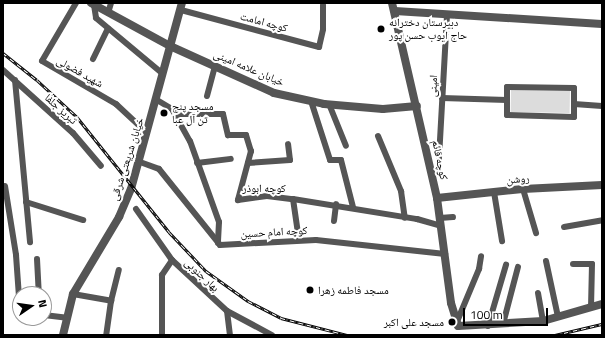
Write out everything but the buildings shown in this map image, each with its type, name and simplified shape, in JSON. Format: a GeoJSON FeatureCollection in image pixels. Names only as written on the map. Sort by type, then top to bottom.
{"type":"FeatureCollection","features":[{"type":"Feature","properties":{"kind":"street","name":"شهید فضولی"},"geometry":{"type":"LineString","coordinates":[[76,3],[42,61],[116,104],[142,128]]}},
{"type":"Feature","properties":{"kind":"street"},"geometry":{"type":"LineString","coordinates":[[108,13],[112,3]]}},
{"type":"Feature","properties":{"kind":"street","name":"کوچه قائم"},"geometry":{"type":"LineString","coordinates":[[392,3],[437,198],[456,324]]}},
{"type":"Feature","properties":{"kind":"street"},"geometry":{"type":"LineString","coordinates":[[92,4],[96,18],[163,74]]}},
{"type":"Feature","properties":{"kind":"street","name":"خیابان علامه امینی"},"geometry":{"type":"LineString","coordinates":[[92,4],[170,46],[274,93],[328,104],[383,109],[417,106]]}},
{"type":"Feature","properties":{"kind":"street","name":"کوچه امامت"},"geometry":{"type":"LineString","coordinates":[[182,6],[318,47],[323,29],[323,5]]}},
{"type":"Feature","properties":{"kind":"street","name":"خیابان شریعتی شرقی"},"geometry":{"type":"LineString","coordinates":[[63,335],[73,294],[119,217],[140,162],[182,6]]}},
{"type":"Feature","properties":{"kind":"street"},"geometry":{"type":"LineString","coordinates":[[395,11],[602,24]]}},
{"type":"Feature","properties":{"kind":"street","name":"امینی"},"geometry":{"type":"LineString","coordinates":[[439,158],[447,14]]}},
{"type":"Feature","properties":{"kind":"street"},"geometry":{"type":"LineString","coordinates":[[93,59],[108,28]]}},
{"type":"Feature","properties":{"kind":"street"},"geometry":{"type":"LineString","coordinates":[[207,96],[215,66]]}},
{"type":"Feature","properties":{"kind":"street","name":"تبریز جلفا"},"geometry":{"type":"LineString","coordinates":[[3,70],[72,133],[101,166]]}},
{"type":"Feature","properties":{"kind":"street"},"geometry":{"type":"LineString","coordinates":[[15,80],[30,242]]}},
{"type":"Feature","properties":{"kind":"street"},"geometry":{"type":"LineString","coordinates":[[508,87],[574,88],[574,104],[574,117],[507,116],[508,87]]}},
{"type":"Feature","properties":{"kind":"street"},"geometry":{"type":"LineString","coordinates":[[442,98],[507,100]]}},
{"type":"Feature","properties":{"kind":"street"},"geometry":{"type":"LineString","coordinates":[[157,100],[176,114],[190,141],[218,222],[218,243]]}},
{"type":"Feature","properties":{"kind":"street"},"geometry":{"type":"LineString","coordinates":[[311,101],[330,160],[340,160],[354,207]]}},
{"type":"Feature","properties":{"kind":"street"},"geometry":{"type":"LineString","coordinates":[[328,104],[346,146]]}},
{"type":"Feature","properties":{"kind":"street"},"geometry":{"type":"LineString","coordinates":[[574,104],[602,106]]}},
{"type":"Feature","properties":{"kind":"street","name":"کوچه ابوذر"},"geometry":{"type":"LineString","coordinates":[[176,114],[223,114],[228,135],[246,135],[251,151],[238,200],[267,196],[293,198],[354,207],[405,218],[441,222],[453,217]]}},
{"type":"Feature","properties":{"kind":"street"},"geometry":{"type":"LineString","coordinates":[[378,136],[401,192],[405,218]]}},
{"type":"Feature","properties":{"kind":"street"},"geometry":{"type":"LineString","coordinates":[[248,162],[290,160],[288,144]]}},
{"type":"Feature","properties":{"kind":"street"},"geometry":{"type":"LineString","coordinates":[[198,163],[231,159]]}},
{"type":"Feature","properties":{"kind":"street"},"geometry":{"type":"LineString","coordinates":[[140,162],[159,169],[218,243]]}},
{"type":"Feature","properties":{"kind":"street","name":"روشن"},"geometry":{"type":"LineString","coordinates":[[437,198],[523,189],[602,185]]}},
{"type":"Feature","properties":{"kind":"street"},"geometry":{"type":"LineString","coordinates":[[5,186],[16,255],[18,286]]}},
{"type":"Feature","properties":{"kind":"street"},"geometry":{"type":"LineString","coordinates":[[523,189],[536,233]]}},
{"type":"Feature","properties":{"kind":"street"},"geometry":{"type":"LineString","coordinates":[[494,192],[502,241]]}},
{"type":"Feature","properties":{"kind":"street"},"geometry":{"type":"LineString","coordinates":[[293,198],[299,240]]}},
{"type":"Feature","properties":{"kind":"street"},"geometry":{"type":"LineString","coordinates":[[26,202],[83,220]]}},
{"type":"Feature","properties":{"kind":"street"},"geometry":{"type":"LineString","coordinates":[[334,221],[336,204]]}},
{"type":"Feature","properties":{"kind":"street","name":"بهار جنوبی"},"geometry":{"type":"LineString","coordinates":[[136,209],[172,260],[227,312],[272,335]]}},
{"type":"Feature","properties":{"kind":"street"},"geometry":{"type":"LineString","coordinates":[[564,227],[602,220]]}},
{"type":"Feature","properties":{"kind":"street","name":"کوچه امام حسین"},"geometry":{"type":"LineString","coordinates":[[218,243],[223,246],[299,240],[347,242],[445,254]]}},
{"type":"Feature","properties":{"kind":"street"},"geometry":{"type":"LineString","coordinates":[[481,256],[479,269],[456,324],[460,328],[542,321],[602,304]]}},
{"type":"Feature","properties":{"kind":"street"},"geometry":{"type":"LineString","coordinates":[[37,260],[39,286]]}},
{"type":"Feature","properties":{"kind":"street"},"geometry":{"type":"LineString","coordinates":[[162,335],[162,275],[172,260]]}},
{"type":"Feature","properties":{"kind":"street"},"geometry":{"type":"LineString","coordinates":[[546,261],[558,317]]}},
{"type":"Feature","properties":{"kind":"street"},"geometry":{"type":"LineString","coordinates":[[573,264],[592,264],[591,307]]}},
{"type":"Feature","properties":{"kind":"street"},"geometry":{"type":"LineString","coordinates":[[488,326],[506,266]]}},
{"type":"Feature","properties":{"kind":"street"},"geometry":{"type":"LineString","coordinates":[[503,324],[518,267]]}},
{"type":"Feature","properties":{"kind":"street"},"geometry":{"type":"LineString","coordinates":[[106,335],[111,301],[119,270]]}},
{"type":"Feature","properties":{"kind":"street"},"geometry":{"type":"LineString","coordinates":[[538,293],[542,321]]}},
{"type":"Feature","properties":{"kind":"street"},"geometry":{"type":"LineString","coordinates":[[73,294],[111,301]]}},
{"type":"Feature","properties":{"kind":"street"},"geometry":{"type":"LineString","coordinates":[[227,312],[230,335]]}},
{"type":"Feature","properties":{"kind":"street"},"geometry":{"type":"LineString","coordinates":[[52,316],[67,318]]}},
{"type":"Feature","properties":{"kind":"shaded area"},"geometry":{"type":"Polygon","coordinates":[[[511,90],[570,91],[570,113],[511,112],[511,90]]]}},
{"type":"Feature","properties":{"kind":"railway"},"geometry":{"type":"LineString","coordinates":[[3,53],[37,80],[77,117],[169,232],[206,271],[248,301],[281,318],[347,335]]}},
{"type":"Feature","properties":{"kind":"railway"},"geometry":{"type":"LineString","coordinates":[[555,335],[602,324]]}},
{"type":"Feature","properties":{"kind":"place","name":"دبیرستان دخترانه حاج ایوب حسن پور"},"geometry":{"type":"Point","coordinates":[381,29]}},
{"type":"Feature","properties":{"kind":"place","name":"مسجد پنج تن آل عبا"},"geometry":{"type":"Point","coordinates":[164,113]}},
{"type":"Feature","properties":{"kind":"place","name":"مسجد فاطمه زهرا"},"geometry":{"type":"Point","coordinates":[310,290]}},
{"type":"Feature","properties":{"kind":"place","name":"مسجد علی اکبر"},"geometry":{"type":"Point","coordinates":[452,322]}}]}
